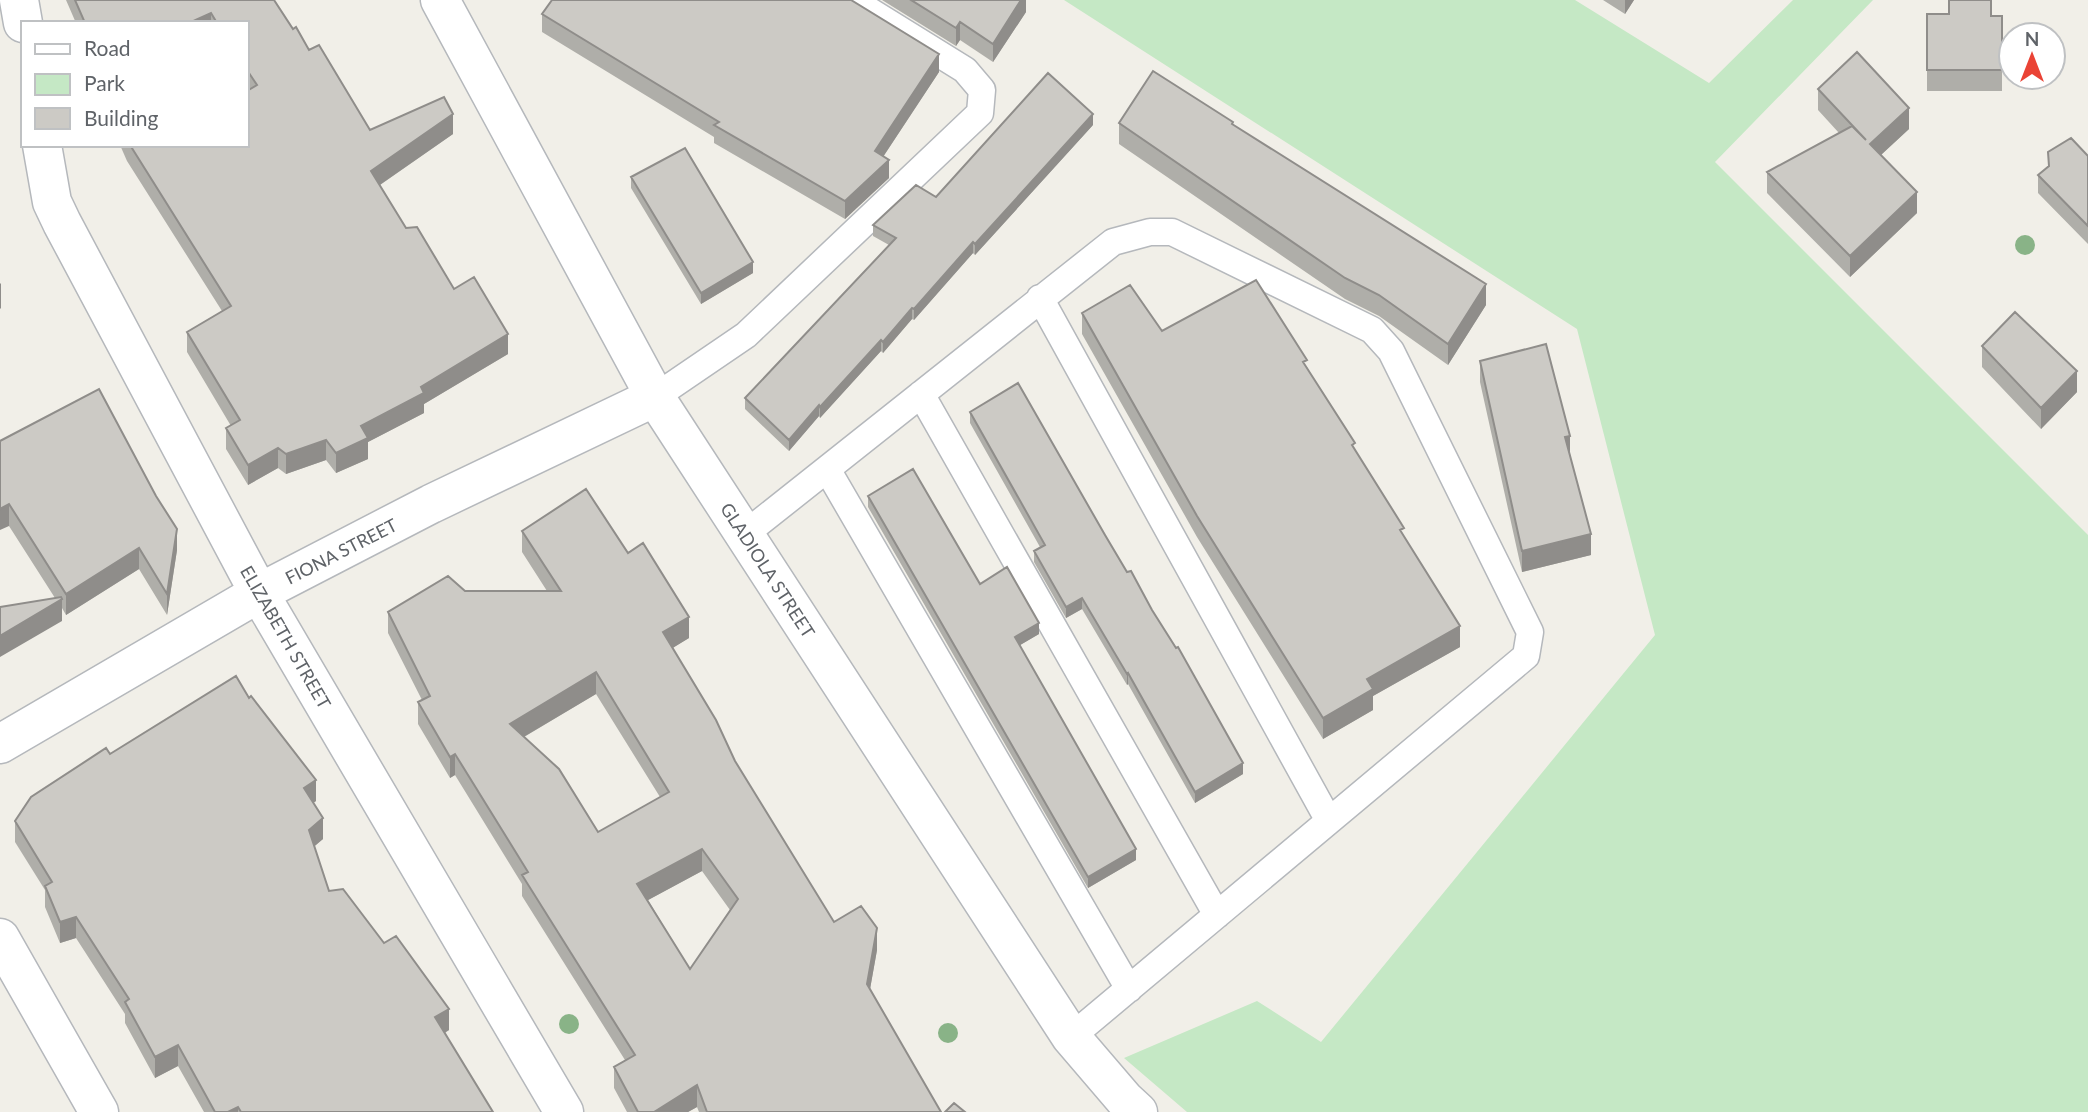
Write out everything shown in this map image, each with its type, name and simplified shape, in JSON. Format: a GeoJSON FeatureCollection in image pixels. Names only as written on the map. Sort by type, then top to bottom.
{"type":"FeatureCollection","features":[{"type":"Feature","properties":{"kind":"street"},"geometry":{"type":"LineString","coordinates":[[19,0],[23,21]]}},
{"type":"Feature","properties":{"kind":"street","name":"GLADIOLA STREET"},"geometry":{"type":"LineString","coordinates":[[440,0],[655,397],[1071,1037],[1138,1112]]}},
{"type":"Feature","properties":{"kind":"street","name":"ELIZABETH STREET"},"geometry":{"type":"LineString","coordinates":[[42,147],[52,202],[259,593],[565,1112]]}},
{"type":"Feature","properties":{"kind":"street","name":"FIONA STREET"},"geometry":{"type":"LineString","coordinates":[[0,744],[259,593],[430,504],[655,397]]}},
{"type":"Feature","properties":{"kind":"street"},"geometry":{"type":"LineString","coordinates":[[0,938],[99,1112]]}},
{"type":"Feature","properties":{"kind":"lane"},"geometry":{"type":"LineString","coordinates":[[655,397],[746,335],[980,113],[982,90],[965,70],[852,0]]}},
{"type":"Feature","properties":{"kind":"lane"},"geometry":{"type":"LineString","coordinates":[[745,534],[1113,242],[1150,232],[1172,232],[1372,330],[1391,351],[1530,632],[1526,656],[1071,1037]]}},
{"type":"Feature","properties":{"kind":"lane"},"geometry":{"type":"LineString","coordinates":[[1040,298],[1329,821]]}},
{"type":"Feature","properties":{"kind":"lane"},"geometry":{"type":"LineString","coordinates":[[921,394],[1217,915]]}},
{"type":"Feature","properties":{"kind":"lane"},"geometry":{"type":"LineString","coordinates":[[827,468],[1129,989]]}},
{"type":"Feature","properties":{"kind":"green space"},"geometry":{"type":"Polygon","coordinates":[[[1064,0],[1575,0],[1709,83],[1793,0],[1873,0],[1715,162],[2088,535],[2088,1112],[1187,1112],[1124,1058],[1257,1001],[1321,1042],[1655,635],[1577,329],[1064,0]]]}},
{"type":"Feature","properties":{"kind":"building"},"geometry":{"type":"Polygon","coordinates":[[[75,0],[274,0],[293,29],[296,27],[309,50],[319,45],[370,130],[444,97],[453,114],[371,171],[406,228],[417,227],[454,289],[474,277],[508,334],[421,387],[424,393],[361,426],[368,438],[336,453],[326,440],[286,454],[278,448],[248,465],[226,428],[240,420],[187,332],[231,306],[131,147],[248,147],[248,90],[257,85],[248,72],[248,21],[216,21],[211,13],[193,21],[84,21],[75,0]]]}},
{"type":"Feature","properties":{"kind":"building"},"geometry":{"type":"Polygon","coordinates":[[[552,0],[851,0],[939,54],[875,151],[889,160],[845,201],[714,125],[719,122],[542,14],[552,0]]]}},
{"type":"Feature","properties":{"kind":"building"},"geometry":{"type":"Polygon","coordinates":[[[911,0],[1021,0],[993,44],[960,22],[956,28],[911,0]]]}},
{"type":"Feature","properties":{"kind":"building"},"geometry":{"type":"Polygon","coordinates":[[[1949,0],[1991,0],[1991,16],[2002,16],[2002,21],[1997,21],[1997,70],[1927,70],[1927,14],[1949,14],[1949,0]]]}},
{"type":"Feature","properties":{"kind":"building"},"geometry":{"type":"Polygon","coordinates":[[[1857,52],[1909,108],[1870,144],[1917,192],[1850,256],[1767,172],[1852,126],[1866,140],[1818,89],[1857,52]]]}},
{"type":"Feature","properties":{"kind":"building"},"geometry":{"type":"Polygon","coordinates":[[[1153,71],[1486,284],[1448,344],[1379,295],[1345,278],[1119,123],[1153,71]]]}},
{"type":"Feature","properties":{"kind":"building"},"geometry":{"type":"Polygon","coordinates":[[[1048,73],[1093,114],[975,244],[973,242],[914,309],[912,308],[883,342],[881,340],[789,440],[745,398],[896,238],[873,225],[916,185],[936,197],[1048,73]]]}},
{"type":"Feature","properties":{"kind":"building"},"geometry":{"type":"Polygon","coordinates":[[[2071,138],[2088,156],[2088,226],[2038,175],[2049,166],[2048,152],[2071,138]]]}},
{"type":"Feature","properties":{"kind":"building"},"geometry":{"type":"Polygon","coordinates":[[[685,148],[753,262],[701,293],[631,177],[685,148]]]}},
{"type":"Feature","properties":{"kind":"building"},"geometry":{"type":"Polygon","coordinates":[[[1256,280],[1307,360],[1303,362],[1355,443],[1352,445],[1404,528],[1400,530],[1460,626],[1367,679],[1373,689],[1323,718],[1197,516],[1082,313],[1130,285],[1162,331],[1256,280]]]}},
{"type":"Feature","properties":{"kind":"building"},"geometry":{"type":"Polygon","coordinates":[[[2015,312],[2077,371],[2041,408],[1982,346],[2015,312]]]}},
{"type":"Feature","properties":{"kind":"building"},"geometry":{"type":"Polygon","coordinates":[[[1546,344],[1570,436],[1565,437],[1591,534],[1522,551],[1480,361],[1546,344]]]}},
{"type":"Feature","properties":{"kind":"building"},"geometry":{"type":"Polygon","coordinates":[[[1018,383],[1127,572],[1131,571],[1152,610],[1176,648],[1178,647],[1243,763],[1195,792],[1082,598],[1066,607],[1034,551],[1045,545],[970,412],[1018,383]]]}},
{"type":"Feature","properties":{"kind":"building"},"geometry":{"type":"Polygon","coordinates":[[[99,389],[156,496],[177,529],[167,594],[139,548],[66,594],[9,504],[0,509],[0,441],[99,389]]]}},
{"type":"Feature","properties":{"kind":"building"},"geometry":{"type":"Polygon","coordinates":[[[913,469],[980,584],[1007,567],[1039,623],[1015,637],[1136,849],[1088,877],[868,496],[913,469]]]}},
{"type":"Feature","properties":{"kind":"building"},"geometry":{"type":"Polygon","coordinates":[[[586,489],[628,553],[643,543],[689,617],[663,632],[716,720],[735,761],[834,922],[861,906],[877,928],[867,984],[941,1112],[707,1112],[697,1085],[654,1112],[638,1112],[614,1067],[635,1055],[522,875],[528,872],[455,754],[450,757],[418,702],[430,696],[388,612],[448,576],[465,591],[561,591],[522,531],[586,489]],[[596,672],[510,724],[559,769],[598,832],[669,792],[596,672]],[[702,849],[637,884],[690,969],[738,899],[702,849]]]}},
{"type":"Feature","properties":{"kind":"building"},"geometry":{"type":"Polygon","coordinates":[[[61,597],[62,599],[0,636],[0,607],[61,597]]]}},
{"type":"Feature","properties":{"kind":"building"},"geometry":{"type":"Polygon","coordinates":[[[236,676],[249,698],[251,696],[316,780],[304,788],[323,818],[309,830],[329,891],[343,889],[384,943],[396,936],[449,1009],[435,1017],[493,1112],[241,1112],[238,1107],[228,1112],[215,1112],[178,1045],[155,1057],[125,1002],[129,999],[76,917],[60,922],[45,886],[52,882],[15,821],[31,797],[106,748],[110,754],[236,676]]]}},
{"type":"Feature","properties":{"kind":"building"},"geometry":{"type":"Polygon","coordinates":[[[954,1103],[965,1112],[945,1112],[954,1103]]]}}]}
